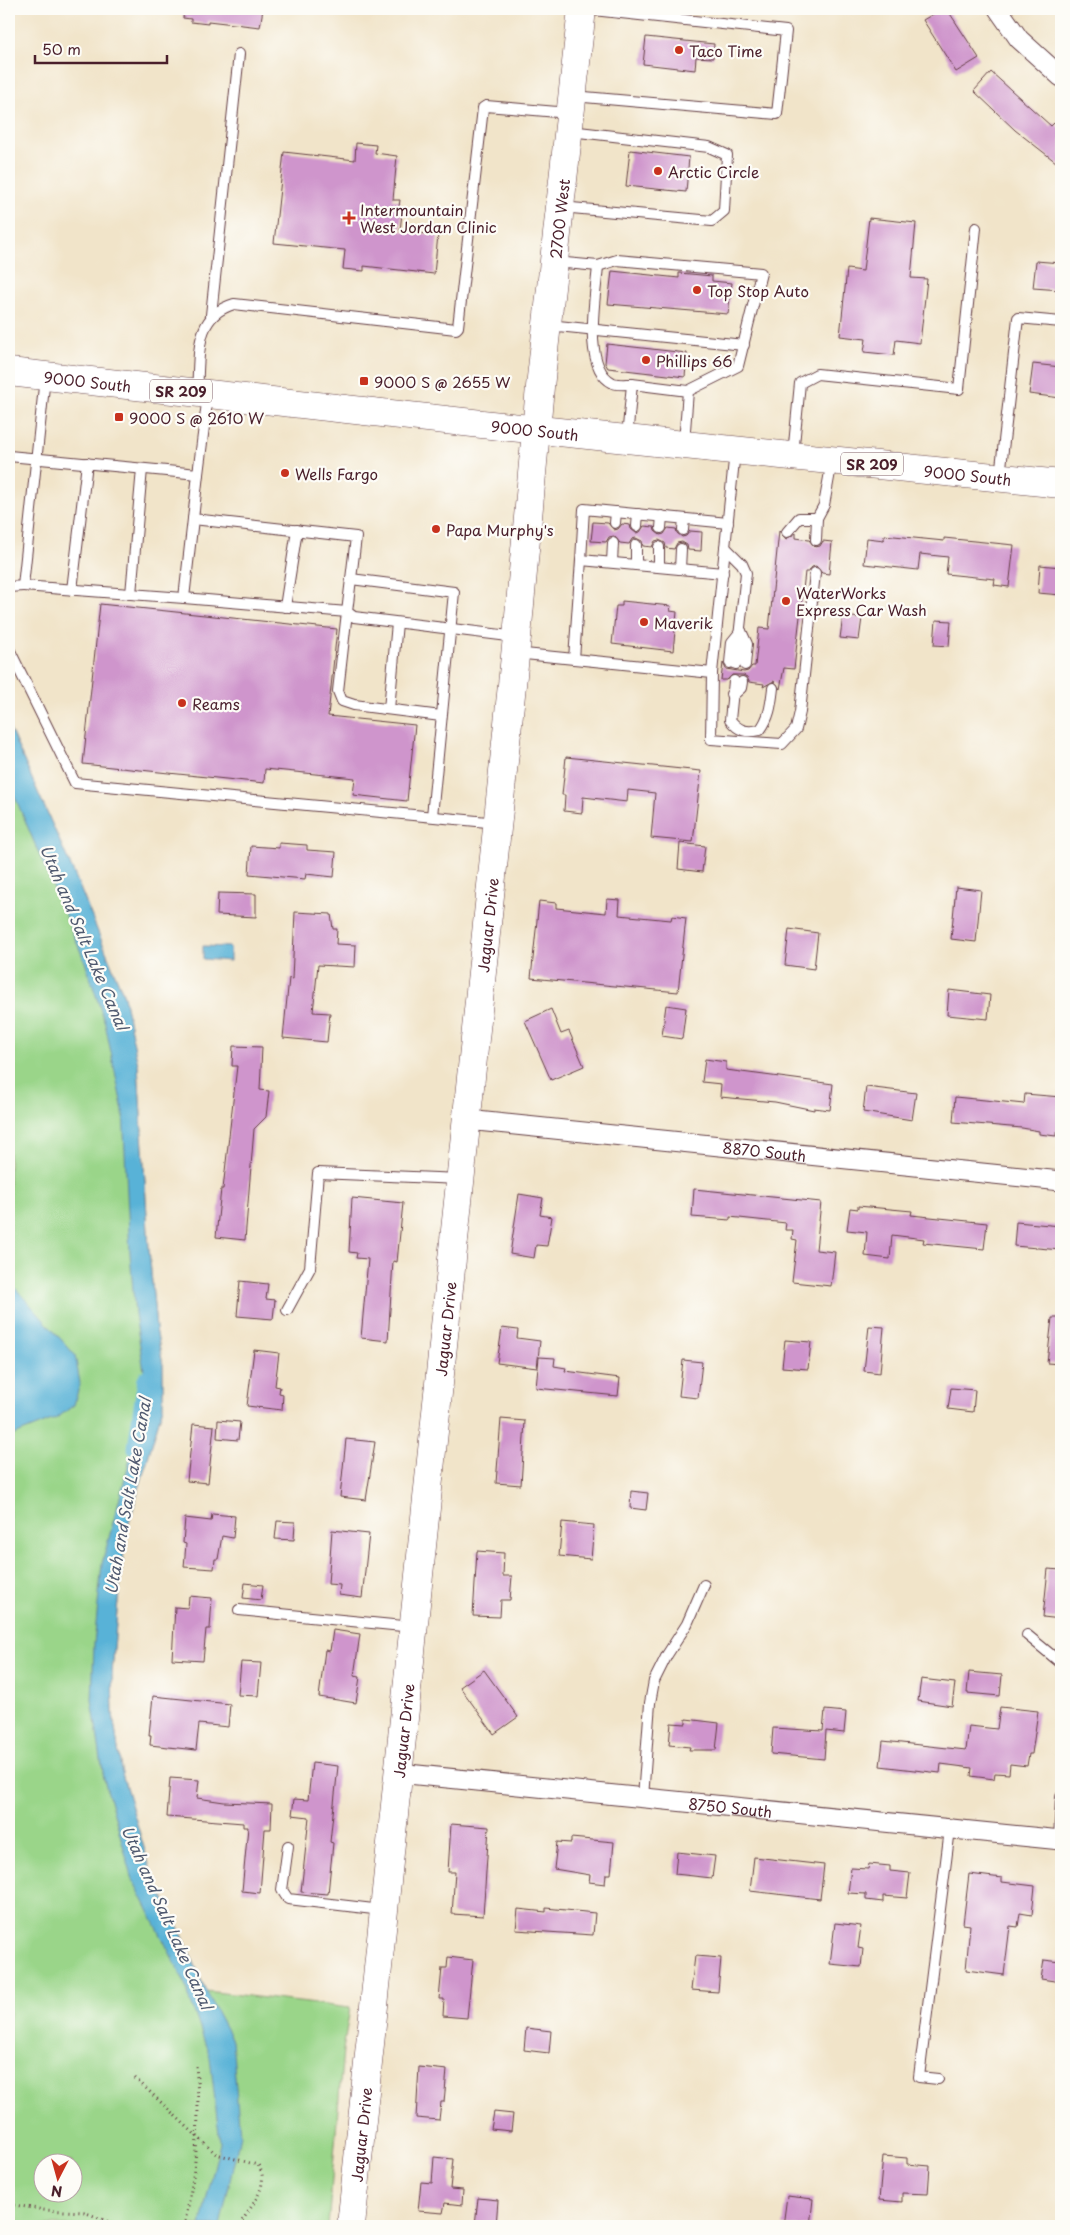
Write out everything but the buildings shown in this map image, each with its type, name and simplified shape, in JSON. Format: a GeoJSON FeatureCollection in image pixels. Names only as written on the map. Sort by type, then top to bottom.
{"type":"FeatureCollection","features":[{"type":"Feature","properties":{"kind":"main road","name":"2700 West"},"geometry":{"type":"LineString","coordinates":[[537,430],[570,113],[583,9]]}},
{"type":"Feature","properties":{"kind":"main road","name":"9000 South"},"geometry":{"type":"LineString","coordinates":[[9,372],[537,430],[1061,484]]}},
{"type":"Feature","properties":{"kind":"main road","name":"Jaguar Drive"},"geometry":{"type":"LineString","coordinates":[[351,2226],[498,822],[537,430]]}},
{"type":"Feature","properties":{"kind":"street"},"geometry":{"type":"LineString","coordinates":[[998,9],[1019,39],[1061,77]]}},
{"type":"Feature","properties":{"kind":"street","name":"8870 South"},"geometry":{"type":"LineString","coordinates":[[467,1120],[1061,1181]]}},
{"type":"Feature","properties":{"kind":"street","name":"8750 South"},"geometry":{"type":"LineString","coordinates":[[398,1773],[1060,1840]]}},
{"type":"Feature","properties":{"kind":"lane"},"geometry":{"type":"LineString","coordinates":[[211,315],[226,306],[241,304],[456,329],[458,327],[483,108],[486,106],[570,113],[777,114],[786,31],[583,9]]}},
{"type":"Feature","properties":{"kind":"lane"},"geometry":{"type":"LineString","coordinates":[[184,598],[198,474],[202,393],[202,336],[211,315],[239,54]]}},
{"type":"Feature","properties":{"kind":"lane"},"geometry":{"type":"LineString","coordinates":[[560,207],[712,221],[724,211],[727,155],[709,147],[570,113]]}},
{"type":"Feature","properties":{"kind":"lane"},"geometry":{"type":"LineString","coordinates":[[792,456],[800,383],[816,374],[959,389],[976,228]]}},
{"type":"Feature","properties":{"kind":"lane"},"geometry":{"type":"LineString","coordinates":[[554,262],[598,266],[617,260],[761,273],[738,366],[688,391],[613,383],[598,368],[592,330],[598,266]]}},
{"type":"Feature","properties":{"kind":"lane"},"geometry":{"type":"LineString","coordinates":[[1000,478],[1018,318],[1061,322]]}},
{"type":"Feature","properties":{"kind":"lane"},"geometry":{"type":"LineString","coordinates":[[547,325],[744,345]]}},
{"type":"Feature","properties":{"kind":"lane"},"geometry":{"type":"LineString","coordinates":[[23,586],[45,376]]}},
{"type":"Feature","properties":{"kind":"lane"},"geometry":{"type":"LineString","coordinates":[[627,439],[632,384]]}},
{"type":"Feature","properties":{"kind":"lane"},"geometry":{"type":"LineString","coordinates":[[684,445],[688,391]]}},
{"type":"Feature","properties":{"kind":"lane"},"geometry":{"type":"LineString","coordinates":[[735,450],[712,673],[711,739],[782,744],[796,728],[800,712],[815,573]]}},
{"type":"Feature","properties":{"kind":"lane"},"geometry":{"type":"LineString","coordinates":[[9,456],[198,474]]}},
{"type":"Feature","properties":{"kind":"lane"},"geometry":{"type":"LineString","coordinates":[[816,540],[817,518],[824,505],[832,460]]}},
{"type":"Feature","properties":{"kind":"lane"},"geometry":{"type":"LineString","coordinates":[[72,590],[87,463]]}},
{"type":"Feature","properties":{"kind":"lane"},"geometry":{"type":"LineString","coordinates":[[131,594],[142,469]]}},
{"type":"Feature","properties":{"kind":"lane"},"geometry":{"type":"LineString","coordinates":[[574,659],[584,509],[728,523]]}},
{"type":"Feature","properties":{"kind":"lane"},"geometry":{"type":"LineString","coordinates":[[614,524],[616,512]]}},
{"type":"Feature","properties":{"kind":"lane"},"geometry":{"type":"LineString","coordinates":[[637,526],[638,514]]}},
{"type":"Feature","properties":{"kind":"lane"},"geometry":{"type":"LineString","coordinates":[[661,528],[662,516]]}},
{"type":"Feature","properties":{"kind":"lane"},"geometry":{"type":"LineString","coordinates":[[787,532],[799,518],[817,518]]}},
{"type":"Feature","properties":{"kind":"lane"},"geometry":{"type":"LineString","coordinates":[[194,519],[356,537],[338,691],[342,701],[354,705],[441,716]]}},
{"type":"Feature","properties":{"kind":"lane"},"geometry":{"type":"LineString","coordinates":[[683,530],[684,519]]}},
{"type":"Feature","properties":{"kind":"lane"},"geometry":{"type":"LineString","coordinates":[[285,607],[297,530]]}},
{"type":"Feature","properties":{"kind":"lane"},"geometry":{"type":"LineString","coordinates":[[612,562],[613,543]]}},
{"type":"Feature","properties":{"kind":"lane"},"geometry":{"type":"LineString","coordinates":[[636,545],[636,565]]}},
{"type":"Feature","properties":{"kind":"lane"},"geometry":{"type":"LineString","coordinates":[[725,547],[742,564],[746,573],[737,664]]}},
{"type":"Feature","properties":{"kind":"lane"},"geometry":{"type":"LineString","coordinates":[[658,567],[660,548]]}},
{"type":"Feature","properties":{"kind":"lane"},"geometry":{"type":"LineString","coordinates":[[680,570],[681,550]]}},
{"type":"Feature","properties":{"kind":"lane"},"geometry":{"type":"LineString","coordinates":[[580,560],[723,573]]}},
{"type":"Feature","properties":{"kind":"lane"},"geometry":{"type":"LineString","coordinates":[[351,579],[454,592],[432,816]]}},
{"type":"Feature","properties":{"kind":"lane"},"geometry":{"type":"LineString","coordinates":[[9,586],[347,612],[354,617],[450,630],[574,659],[712,673]]}},
{"type":"Feature","properties":{"kind":"lane"},"geometry":{"type":"LineString","coordinates":[[389,710],[397,623]]}},
{"type":"Feature","properties":{"kind":"lane"},"geometry":{"type":"LineString","coordinates":[[9,649],[75,783],[498,822]]}},
{"type":"Feature","properties":{"kind":"lane"},"geometry":{"type":"LineString","coordinates":[[735,681],[741,688],[732,696],[730,720],[738,730],[749,732],[760,730],[766,722],[773,688]]}},
{"type":"Feature","properties":{"kind":"lane"},"geometry":{"type":"LineString","coordinates":[[287,1310],[310,1268],[318,1173],[461,1179]]}},
{"type":"Feature","properties":{"kind":"lane"},"geometry":{"type":"LineString","coordinates":[[642,1798],[650,1704],[654,1681],[667,1655],[687,1624],[704,1585]]}},
{"type":"Feature","properties":{"kind":"lane"},"geometry":{"type":"LineString","coordinates":[[239,1610],[414,1627]]}},
{"type":"Feature","properties":{"kind":"lane"},"geometry":{"type":"LineString","coordinates":[[1027,1635],[1061,1662]]}},
{"type":"Feature","properties":{"kind":"lane"},"geometry":{"type":"LineString","coordinates":[[1060,1840],[1061,1797]]}},
{"type":"Feature","properties":{"kind":"lane"},"geometry":{"type":"LineString","coordinates":[[938,2079],[919,2077],[950,1829]]}},
{"type":"Feature","properties":{"kind":"lane"},"geometry":{"type":"LineString","coordinates":[[288,1846],[282,1890],[288,1899],[384,1910]]}},
{"type":"Feature","properties":{"kind":"path"},"geometry":{"type":"LineString","coordinates":[[184,2226],[198,2136],[200,2104],[196,2066]]}},
{"type":"Feature","properties":{"kind":"path"},"geometry":{"type":"LineString","coordinates":[[135,2078],[216,2154],[258,2165],[263,2171],[262,2188],[239,2226]]}},
{"type":"Feature","properties":{"kind":"path"},"geometry":{"type":"LineString","coordinates":[[9,2204],[44,2210],[84,2212],[119,2226]]}},
{"type":"Feature","properties":{"kind":"green space"},"geometry":{"type":"Polygon","coordinates":[[[9,727],[76,878],[124,996],[138,1066],[149,1249],[156,1329],[163,1365],[163,1406],[126,1533],[117,1610],[112,1674],[113,1714],[121,1770],[152,1875],[183,1937],[206,1991],[350,2008],[343,2050],[328,2226],[9,2226],[9,727]]]}},
{"type":"Feature","properties":{"kind":"water"},"geometry":{"type":"Polygon","coordinates":[[[9,727],[76,878],[124,996],[138,1065],[149,1249],[156,1329],[163,1365],[163,1406],[126,1533],[112,1674],[113,1714],[121,1770],[152,1875],[183,1937],[205,1989],[232,2040],[240,2135],[220,2226],[200,2226],[220,2143],[210,2058],[183,1979],[133,1880],[104,1779],[92,1700],[94,1644],[102,1564],[144,1407],[144,1371],[135,1314],[130,1254],[123,1111],[105,1023],[85,962],[9,783],[9,727]]]}},
{"type":"Feature","properties":{"kind":"water"},"geometry":{"type":"Polygon","coordinates":[[[203,946],[230,947],[230,961],[203,959],[203,946]]]}},
{"type":"Feature","properties":{"kind":"water"},"geometry":{"type":"Polygon","coordinates":[[[9,1281],[75,1355],[80,1383],[74,1405],[57,1418],[9,1437],[9,1281]]]}},
{"type":"Feature","properties":{"kind":"waterway","name":"Utah and Salt Lake Canal"},"geometry":{"type":"LineString","coordinates":[[137,1448],[147,1379]]}},
{"type":"Feature","properties":{"kind":"place","name":"Taco Time"},"geometry":{"type":"Point","coordinates":[679,50]}},
{"type":"Feature","properties":{"kind":"place","name":"Arctic Circle"},"geometry":{"type":"Point","coordinates":[658,171]}},
{"type":"Feature","properties":{"kind":"place","name":"Intermountain West Jordan Clinic"},"geometry":{"type":"Point","coordinates":[349,218]}},
{"type":"Feature","properties":{"kind":"place","name":"Top Stop Auto"},"geometry":{"type":"Point","coordinates":[697,290]}},
{"type":"Feature","properties":{"kind":"place","name":"Phillips 66"},"geometry":{"type":"Point","coordinates":[646,360]}},
{"type":"Feature","properties":{"kind":"place","name":"9000 S @ 2655 W"},"geometry":{"type":"Point","coordinates":[364,381]}},
{"type":"Feature","properties":{"kind":"place","name":"9000 S @ 2610 W"},"geometry":{"type":"Point","coordinates":[119,417]}},
{"type":"Feature","properties":{"kind":"place","name":"Wells Fargo"},"geometry":{"type":"Point","coordinates":[285,473]}},
{"type":"Feature","properties":{"kind":"place","name":"Papa Murphy's"},"geometry":{"type":"Point","coordinates":[436,529]}},
{"type":"Feature","properties":{"kind":"place","name":"WaterWorks Express Car Wash"},"geometry":{"type":"Point","coordinates":[786,601]}},
{"type":"Feature","properties":{"kind":"place","name":"Maverik"},"geometry":{"type":"Point","coordinates":[644,622]}},
{"type":"Feature","properties":{"kind":"place","name":"Reams"},"geometry":{"type":"Point","coordinates":[182,703]}}]}
